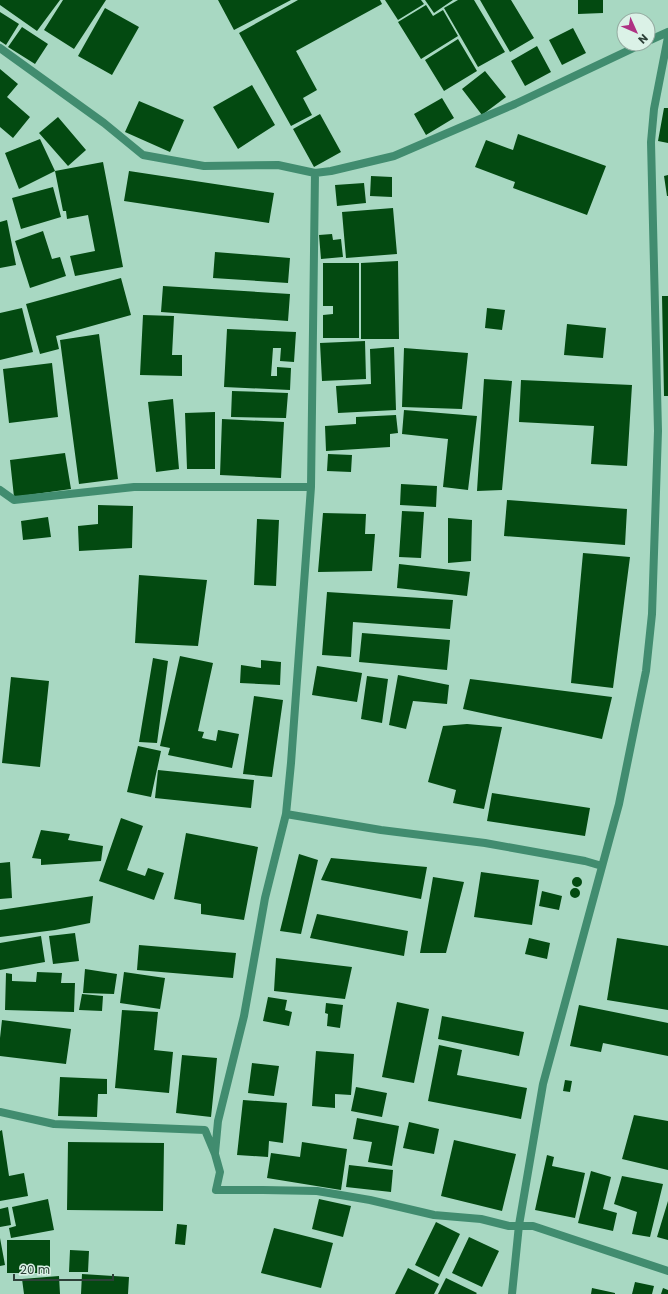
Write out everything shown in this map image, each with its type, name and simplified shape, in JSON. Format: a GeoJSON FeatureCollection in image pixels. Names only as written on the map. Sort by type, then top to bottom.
{"type":"FeatureCollection","features":[{"type":"Feature","properties":{"kind":"street"},"geometry":{"type":"LineString","coordinates":[[656,37],[668,32]]}},
{"type":"Feature","properties":{"kind":"street"},"geometry":{"type":"LineString","coordinates":[[512,1294],[520,1225],[543,1084],[619,804],[646,671],[652,614],[658,431],[651,142],[654,109],[668,38]]}},
{"type":"Feature","properties":{"kind":"street"},"geometry":{"type":"LineString","coordinates":[[0,48],[104,123],[143,155],[204,166],[278,165],[315,173],[332,171],[394,156],[515,104],[625,52]]}},
{"type":"Feature","properties":{"kind":"street"},"geometry":{"type":"LineString","coordinates":[[215,1154],[218,1121],[244,1016],[264,898],[286,814],[311,487],[315,173]]}},
{"type":"Feature","properties":{"kind":"street"},"geometry":{"type":"LineString","coordinates":[[0,490],[14,500],[134,487],[311,487]]}},
{"type":"Feature","properties":{"kind":"street"},"geometry":{"type":"LineString","coordinates":[[286,814],[381,830],[485,843],[585,861],[602,866]]}},
{"type":"Feature","properties":{"kind":"street"},"geometry":{"type":"LineString","coordinates":[[0,1112],[54,1124],[205,1130],[215,1154],[220,1172],[216,1190],[316,1191],[370,1200],[434,1215],[481,1219],[509,1226],[533,1226],[668,1271]]}},
{"type":"Feature","properties":{"kind":"building"},"geometry":{"type":"Polygon","coordinates":[[[0,0],[60,0],[37,31],[0,5],[0,0]]]}},
{"type":"Feature","properties":{"kind":"building"},"geometry":{"type":"Polygon","coordinates":[[[63,0],[106,0],[74,49],[44,30],[63,0]]]}},
{"type":"Feature","properties":{"kind":"building"},"geometry":{"type":"Polygon","coordinates":[[[218,0],[291,0],[234,30],[218,0]]]}},
{"type":"Feature","properties":{"kind":"building"},"geometry":{"type":"Polygon","coordinates":[[[298,0],[380,0],[382,4],[296,51],[317,90],[303,98],[312,115],[291,126],[239,33],[298,0]]]}},
{"type":"Feature","properties":{"kind":"building"},"geometry":{"type":"Polygon","coordinates":[[[385,0],[421,0],[424,4],[398,20],[385,0]]]}},
{"type":"Feature","properties":{"kind":"building"},"geometry":{"type":"Polygon","coordinates":[[[425,0],[453,0],[434,13],[425,0]]]}},
{"type":"Feature","properties":{"kind":"building"},"geometry":{"type":"Polygon","coordinates":[[[458,0],[474,0],[505,52],[478,67],[444,8],[458,0]]]}},
{"type":"Feature","properties":{"kind":"building"},"geometry":{"type":"Polygon","coordinates":[[[480,0],[511,0],[534,38],[510,52],[480,0]]]}},
{"type":"Feature","properties":{"kind":"building"},"geometry":{"type":"Polygon","coordinates":[[[578,0],[603,0],[603,13],[578,14],[578,0]]]}},
{"type":"Feature","properties":{"kind":"building"},"geometry":{"type":"Polygon","coordinates":[[[426,5],[433,16],[443,10],[458,36],[421,59],[398,22],[426,5]]]}},
{"type":"Feature","properties":{"kind":"building"},"geometry":{"type":"Polygon","coordinates":[[[105,8],[139,27],[112,75],[78,56],[105,8]]]}},
{"type":"Feature","properties":{"kind":"building"},"geometry":{"type":"Polygon","coordinates":[[[0,12],[19,24],[6,45],[0,41],[0,12]]]}},
{"type":"Feature","properties":{"kind":"building"},"geometry":{"type":"Polygon","coordinates":[[[22,27],[48,44],[35,64],[8,47],[22,27]]]}},
{"type":"Feature","properties":{"kind":"building"},"geometry":{"type":"Polygon","coordinates":[[[573,28],[586,53],[562,65],[549,40],[573,28]]]}},
{"type":"Feature","properties":{"kind":"building"},"geometry":{"type":"Polygon","coordinates":[[[458,39],[477,71],[444,91],[425,60],[458,39]]]}},
{"type":"Feature","properties":{"kind":"building"},"geometry":{"type":"Polygon","coordinates":[[[537,46],[551,72],[525,86],[511,61],[537,46]]]}},
{"type":"Feature","properties":{"kind":"building"},"geometry":{"type":"Polygon","coordinates":[[[0,69],[18,84],[7,97],[30,117],[13,138],[0,127],[0,69]]]}},
{"type":"Feature","properties":{"kind":"building"},"geometry":{"type":"Polygon","coordinates":[[[485,71],[506,97],[482,115],[462,89],[485,71]]]}},
{"type":"Feature","properties":{"kind":"building"},"geometry":{"type":"Polygon","coordinates":[[[252,85],[275,125],[238,149],[213,107],[252,85]]]}},
{"type":"Feature","properties":{"kind":"building"},"geometry":{"type":"Polygon","coordinates":[[[442,98],[454,118],[426,135],[414,114],[442,98]]]}},
{"type":"Feature","properties":{"kind":"building"},"geometry":{"type":"Polygon","coordinates":[[[139,101],[184,120],[170,152],[125,132],[139,101]]]}},
{"type":"Feature","properties":{"kind":"building"},"geometry":{"type":"Polygon","coordinates":[[[664,108],[668,108],[668,143],[658,141],[664,108]]]}},
{"type":"Feature","properties":{"kind":"building"},"geometry":{"type":"Polygon","coordinates":[[[320,114],[341,152],[314,167],[293,129],[320,114]]]}},
{"type":"Feature","properties":{"kind":"building"},"geometry":{"type":"Polygon","coordinates":[[[58,117],[86,150],[68,166],[39,133],[58,117]]]}},
{"type":"Feature","properties":{"kind":"building"},"geometry":{"type":"Polygon","coordinates":[[[518,134],[606,166],[587,215],[513,188],[515,182],[475,167],[486,140],[513,150],[518,134]]]}},
{"type":"Feature","properties":{"kind":"building"},"geometry":{"type":"Polygon","coordinates":[[[40,139],[55,171],[19,189],[5,153],[40,139]]]}},
{"type":"Feature","properties":{"kind":"building"},"geometry":{"type":"Polygon","coordinates":[[[103,162],[123,267],[75,276],[70,256],[95,251],[88,215],[67,219],[66,211],[63,211],[55,171],[103,162]]]}},
{"type":"Feature","properties":{"kind":"building"},"geometry":{"type":"Polygon","coordinates":[[[129,171],[274,193],[269,223],[124,201],[129,171]]]}},
{"type":"Feature","properties":{"kind":"building"},"geometry":{"type":"Polygon","coordinates":[[[668,175],[668,196],[667,196],[664,176],[668,175]]]}},
{"type":"Feature","properties":{"kind":"building"},"geometry":{"type":"Polygon","coordinates":[[[371,176],[392,177],[392,197],[370,196],[371,176]]]}},
{"type":"Feature","properties":{"kind":"building"},"geometry":{"type":"Polygon","coordinates":[[[364,183],[366,203],[337,206],[335,185],[364,183]]]}},
{"type":"Feature","properties":{"kind":"building"},"geometry":{"type":"Polygon","coordinates":[[[53,187],[61,217],[21,229],[12,198],[53,187]]]}},
{"type":"Feature","properties":{"kind":"building"},"geometry":{"type":"Polygon","coordinates":[[[393,208],[397,254],[346,258],[342,212],[393,208]]]}},
{"type":"Feature","properties":{"kind":"building"},"geometry":{"type":"Polygon","coordinates":[[[7,220],[16,265],[0,268],[0,222],[7,220]]]}},
{"type":"Feature","properties":{"kind":"building"},"geometry":{"type":"Polygon","coordinates":[[[43,231],[52,259],[60,257],[66,276],[30,288],[15,241],[43,231]]]}},
{"type":"Feature","properties":{"kind":"building"},"geometry":{"type":"Polygon","coordinates":[[[332,234],[333,240],[341,239],[343,257],[321,259],[319,235],[332,234]]]}},
{"type":"Feature","properties":{"kind":"building"},"geometry":{"type":"Polygon","coordinates":[[[215,252],[290,258],[288,283],[213,278],[215,252]]]}},
{"type":"Feature","properties":{"kind":"building"},"geometry":{"type":"Polygon","coordinates":[[[398,261],[399,339],[361,339],[361,263],[398,261]]]}},
{"type":"Feature","properties":{"kind":"building"},"geometry":{"type":"Polygon","coordinates":[[[323,263],[359,263],[359,338],[323,338],[323,315],[333,314],[333,306],[323,306],[323,263]]]}},
{"type":"Feature","properties":{"kind":"building"},"geometry":{"type":"Polygon","coordinates":[[[121,278],[131,315],[56,336],[59,349],[40,354],[26,304],[121,278]]]}},
{"type":"Feature","properties":{"kind":"building"},"geometry":{"type":"Polygon","coordinates":[[[163,286],[290,294],[288,321],[161,312],[163,286]]]}},
{"type":"Feature","properties":{"kind":"building"},"geometry":{"type":"Polygon","coordinates":[[[662,296],[668,296],[668,396],[664,396],[662,296]]]}},
{"type":"Feature","properties":{"kind":"building"},"geometry":{"type":"Polygon","coordinates":[[[22,308],[33,352],[0,360],[0,313],[22,308]]]}},
{"type":"Feature","properties":{"kind":"building"},"geometry":{"type":"Polygon","coordinates":[[[487,308],[505,310],[502,330],[485,328],[487,308]]]}},
{"type":"Feature","properties":{"kind":"building"},"geometry":{"type":"Polygon","coordinates":[[[143,315],[174,316],[172,355],[182,355],[182,376],[140,375],[143,315]]]}},
{"type":"Feature","properties":{"kind":"building"},"geometry":{"type":"Polygon","coordinates":[[[567,324],[606,328],[603,358],[564,355],[567,324]]]}},
{"type":"Feature","properties":{"kind":"building"},"geometry":{"type":"Polygon","coordinates":[[[227,329],[296,332],[294,362],[280,361],[281,348],[273,348],[271,376],[277,376],[277,367],[291,368],[290,390],[224,387],[227,329]]]}},
{"type":"Feature","properties":{"kind":"building"},"geometry":{"type":"Polygon","coordinates":[[[99,334],[118,479],[79,484],[60,340],[99,334]]]}},
{"type":"Feature","properties":{"kind":"building"},"geometry":{"type":"Polygon","coordinates":[[[365,341],[366,379],[322,381],[320,343],[365,341]]]}},
{"type":"Feature","properties":{"kind":"building"},"geometry":{"type":"Polygon","coordinates":[[[394,347],[396,410],[338,413],[336,386],[371,384],[370,349],[394,347]]]}},
{"type":"Feature","properties":{"kind":"building"},"geometry":{"type":"Polygon","coordinates":[[[404,348],[468,353],[462,409],[402,407],[404,348]]]}},
{"type":"Feature","properties":{"kind":"building"},"geometry":{"type":"Polygon","coordinates":[[[52,363],[58,417],[9,423],[3,369],[52,363]]]}},
{"type":"Feature","properties":{"kind":"building"},"geometry":{"type":"Polygon","coordinates":[[[484,379],[512,381],[502,490],[477,491],[484,379]]]}},
{"type":"Feature","properties":{"kind":"building"},"geometry":{"type":"Polygon","coordinates":[[[521,380],[632,385],[627,466],[591,464],[594,426],[519,422],[521,380]]]}},
{"type":"Feature","properties":{"kind":"building"},"geometry":{"type":"Polygon","coordinates":[[[232,391],[288,393],[286,418],[231,417],[232,391]]]}},
{"type":"Feature","properties":{"kind":"building"},"geometry":{"type":"Polygon","coordinates":[[[173,399],[179,469],[156,472],[148,402],[173,399]]]}},
{"type":"Feature","properties":{"kind":"building"},"geometry":{"type":"Polygon","coordinates":[[[404,410],[477,416],[468,490],[443,487],[448,439],[402,434],[404,410]]]}},
{"type":"Feature","properties":{"kind":"building"},"geometry":{"type":"Polygon","coordinates":[[[215,412],[215,469],[187,469],[185,413],[215,412]]]}},
{"type":"Feature","properties":{"kind":"building"},"geometry":{"type":"Polygon","coordinates":[[[396,415],[398,433],[390,434],[390,447],[326,451],[325,426],[356,424],[356,417],[396,415]]]}},
{"type":"Feature","properties":{"kind":"building"},"geometry":{"type":"Polygon","coordinates":[[[222,419],[284,422],[281,478],[220,475],[222,419]]]}},
{"type":"Feature","properties":{"kind":"building"},"geometry":{"type":"Polygon","coordinates":[[[65,453],[71,489],[14,497],[10,460],[65,453]]]}},
{"type":"Feature","properties":{"kind":"building"},"geometry":{"type":"Polygon","coordinates":[[[328,454],[352,455],[351,472],[327,471],[328,454]]]}},
{"type":"Feature","properties":{"kind":"building"},"geometry":{"type":"Polygon","coordinates":[[[401,484],[437,486],[436,507],[400,505],[401,484]]]}},
{"type":"Feature","properties":{"kind":"building"},"geometry":{"type":"Polygon","coordinates":[[[507,500],[627,509],[625,545],[504,536],[507,500]]]}},
{"type":"Feature","properties":{"kind":"building"},"geometry":{"type":"Polygon","coordinates":[[[98,505],[133,506],[132,548],[79,551],[78,526],[98,524],[98,505]]]}},
{"type":"Feature","properties":{"kind":"building"},"geometry":{"type":"Polygon","coordinates":[[[402,511],[424,512],[421,558],[399,557],[402,511]]]}},
{"type":"Feature","properties":{"kind":"building"},"geometry":{"type":"Polygon","coordinates":[[[323,513],[366,514],[365,534],[375,534],[372,571],[318,572],[323,513]]]}},
{"type":"Feature","properties":{"kind":"building"},"geometry":{"type":"Polygon","coordinates":[[[48,517],[51,537],[23,540],[21,521],[48,517]]]}},
{"type":"Feature","properties":{"kind":"building"},"geometry":{"type":"Polygon","coordinates":[[[448,518],[472,520],[471,561],[448,563],[448,518]]]}},
{"type":"Feature","properties":{"kind":"building"},"geometry":{"type":"Polygon","coordinates":[[[257,519],[279,520],[276,586],[254,585],[257,519]]]}},
{"type":"Feature","properties":{"kind":"building"},"geometry":{"type":"Polygon","coordinates":[[[583,553],[630,557],[613,688],[571,683],[583,553]]]}},
{"type":"Feature","properties":{"kind":"building"},"geometry":{"type":"Polygon","coordinates":[[[399,564],[470,572],[467,596],[397,588],[399,564]]]}},
{"type":"Feature","properties":{"kind":"building"},"geometry":{"type":"Polygon","coordinates":[[[139,575],[207,580],[198,646],[135,643],[139,575]]]}},
{"type":"Feature","properties":{"kind":"building"},"geometry":{"type":"Polygon","coordinates":[[[327,592],[453,600],[450,629],[353,622],[351,657],[322,655],[327,592]]]}},
{"type":"Feature","properties":{"kind":"building"},"geometry":{"type":"Polygon","coordinates":[[[362,633],[450,640],[447,670],[359,662],[362,633]]]}},
{"type":"Feature","properties":{"kind":"building"},"geometry":{"type":"Polygon","coordinates":[[[180,656],[213,663],[198,731],[204,732],[202,738],[216,741],[218,730],[239,734],[232,768],[168,755],[170,748],[160,746],[180,656]]]}},
{"type":"Feature","properties":{"kind":"building"},"geometry":{"type":"Polygon","coordinates":[[[153,658],[168,661],[157,743],[139,742],[153,658]]]}},
{"type":"Feature","properties":{"kind":"building"},"geometry":{"type":"Polygon","coordinates":[[[261,660],[281,662],[280,685],[240,683],[241,665],[261,668],[261,660]]]}},
{"type":"Feature","properties":{"kind":"building"},"geometry":{"type":"Polygon","coordinates":[[[317,666],[362,673],[357,702],[312,695],[317,666]]]}},
{"type":"Feature","properties":{"kind":"building"},"geometry":{"type":"Polygon","coordinates":[[[398,675],[449,685],[447,704],[413,701],[406,729],[389,725],[398,675]]]}},
{"type":"Feature","properties":{"kind":"building"},"geometry":{"type":"Polygon","coordinates":[[[367,676],[388,679],[382,723],[361,719],[367,676]]]}},
{"type":"Feature","properties":{"kind":"building"},"geometry":{"type":"Polygon","coordinates":[[[11,677],[49,681],[40,767],[2,763],[11,677]]]}},
{"type":"Feature","properties":{"kind":"building"},"geometry":{"type":"Polygon","coordinates":[[[470,679],[612,697],[602,739],[463,709],[470,679]]]}},
{"type":"Feature","properties":{"kind":"building"},"geometry":{"type":"Polygon","coordinates":[[[254,696],[283,700],[272,777],[243,774],[254,696]]]}},
{"type":"Feature","properties":{"kind":"building"},"geometry":{"type":"Polygon","coordinates":[[[467,724],[502,727],[484,809],[453,803],[456,790],[428,782],[443,726],[467,724]]]}},
{"type":"Feature","properties":{"kind":"building"},"geometry":{"type":"Polygon","coordinates":[[[138,746],[161,751],[151,797],[127,792],[138,746]]]}},
{"type":"Feature","properties":{"kind":"building"},"geometry":{"type":"Polygon","coordinates":[[[158,770],[254,780],[251,808],[155,798],[158,770]]]}},
{"type":"Feature","properties":{"kind":"building"},"geometry":{"type":"Polygon","coordinates":[[[492,793],[590,808],[585,836],[487,821],[492,793]]]}},
{"type":"Feature","properties":{"kind":"building"},"geometry":{"type":"Polygon","coordinates":[[[121,818],[143,826],[127,870],[145,876],[148,868],[164,873],[154,900],[99,881],[121,818]]]}},
{"type":"Feature","properties":{"kind":"building"},"geometry":{"type":"Polygon","coordinates":[[[41,830],[70,834],[68,840],[103,846],[101,861],[41,865],[41,859],[32,858],[41,830]]]}},
{"type":"Feature","properties":{"kind":"building"},"geometry":{"type":"Polygon","coordinates":[[[186,833],[258,847],[244,920],[201,914],[201,904],[174,899],[186,833]]]}},
{"type":"Feature","properties":{"kind":"building"},"geometry":{"type":"Polygon","coordinates":[[[299,854],[318,860],[301,934],[280,931],[299,854]]]}},
{"type":"Feature","properties":{"kind":"building"},"geometry":{"type":"Polygon","coordinates":[[[331,858],[427,867],[421,899],[321,880],[331,858]]]}},
{"type":"Feature","properties":{"kind":"building"},"geometry":{"type":"Polygon","coordinates":[[[10,862],[12,898],[0,899],[0,863],[10,862]]]}},
{"type":"Feature","properties":{"kind":"building"},"geometry":{"type":"Polygon","coordinates":[[[481,872],[539,880],[532,925],[474,917],[481,872]]]}},
{"type":"Feature","properties":{"kind":"building"},"geometry":{"type":"Polygon","coordinates":[[[433,877],[464,882],[446,953],[420,953],[433,877]]]}},
{"type":"Feature","properties":{"kind":"building"},"geometry":{"type":"Polygon","coordinates":[[[577,877],[582,882],[577,887],[572,882],[577,877]]]}},
{"type":"Feature","properties":{"kind":"building"},"geometry":{"type":"Polygon","coordinates":[[[573,888],[577,888],[579,889],[579,897],[573,898],[570,895],[570,891],[573,888]]]}},
{"type":"Feature","properties":{"kind":"building"},"geometry":{"type":"Polygon","coordinates":[[[542,891],[562,896],[559,910],[539,906],[542,891]]]}},
{"type":"Feature","properties":{"kind":"building"},"geometry":{"type":"Polygon","coordinates":[[[93,896],[90,923],[55,930],[0,937],[0,910],[93,896]]]}},
{"type":"Feature","properties":{"kind":"building"},"geometry":{"type":"Polygon","coordinates":[[[317,914],[408,931],[404,956],[310,938],[317,914]]]}},
{"type":"Feature","properties":{"kind":"building"},"geometry":{"type":"Polygon","coordinates":[[[75,933],[79,961],[53,964],[49,936],[75,933]]]}},
{"type":"Feature","properties":{"kind":"building"},"geometry":{"type":"Polygon","coordinates":[[[41,936],[45,962],[0,970],[0,943],[41,936]]]}},
{"type":"Feature","properties":{"kind":"building"},"geometry":{"type":"Polygon","coordinates":[[[529,938],[550,943],[547,959],[525,954],[529,938]]]}},
{"type":"Feature","properties":{"kind":"building"},"geometry":{"type":"Polygon","coordinates":[[[617,938],[668,946],[668,1010],[607,1000],[617,938]]]}},
{"type":"Feature","properties":{"kind":"building"},"geometry":{"type":"Polygon","coordinates":[[[139,945],[236,953],[233,978],[137,970],[139,945]]]}},
{"type":"Feature","properties":{"kind":"building"},"geometry":{"type":"Polygon","coordinates":[[[276,958],[352,967],[345,999],[274,991],[276,958]]]}},
{"type":"Feature","properties":{"kind":"building"},"geometry":{"type":"Polygon","coordinates":[[[85,969],[117,974],[114,994],[83,993],[85,969]]]}},
{"type":"Feature","properties":{"kind":"building"},"geometry":{"type":"Polygon","coordinates":[[[37,972],[62,973],[61,983],[75,983],[74,1012],[5,1010],[6,973],[12,974],[12,981],[36,982],[37,972]]]}},
{"type":"Feature","properties":{"kind":"building"},"geometry":{"type":"Polygon","coordinates":[[[124,972],[165,978],[160,1009],[120,1003],[124,972]]]}},
{"type":"Feature","properties":{"kind":"building"},"geometry":{"type":"Polygon","coordinates":[[[82,994],[103,996],[102,1011],[79,1010],[82,994]]]}},
{"type":"Feature","properties":{"kind":"building"},"geometry":{"type":"Polygon","coordinates":[[[268,997],[287,1000],[285,1010],[292,1012],[289,1026],[263,1021],[268,997]]]}},
{"type":"Feature","properties":{"kind":"building"},"geometry":{"type":"Polygon","coordinates":[[[397,1002],[429,1009],[414,1083],[382,1077],[397,1002]]]}},
{"type":"Feature","properties":{"kind":"building"},"geometry":{"type":"Polygon","coordinates":[[[326,1003],[343,1005],[340,1028],[327,1026],[328,1014],[325,1013],[326,1003]]]}},
{"type":"Feature","properties":{"kind":"building"},"geometry":{"type":"Polygon","coordinates":[[[579,1005],[668,1023],[668,1056],[603,1043],[601,1052],[570,1046],[579,1005]]]}},
{"type":"Feature","properties":{"kind":"building"},"geometry":{"type":"Polygon","coordinates":[[[122,1010],[158,1012],[154,1050],[173,1052],[169,1093],[115,1088],[122,1010]]]}},
{"type":"Feature","properties":{"kind":"building"},"geometry":{"type":"Polygon","coordinates":[[[442,1016],[524,1032],[519,1056],[438,1039],[442,1016]]]}},
{"type":"Feature","properties":{"kind":"building"},"geometry":{"type":"Polygon","coordinates":[[[2,1020],[71,1029],[66,1064],[0,1056],[2,1020]]]}},
{"type":"Feature","properties":{"kind":"building"},"geometry":{"type":"Polygon","coordinates":[[[439,1045],[462,1050],[457,1075],[527,1088],[521,1119],[428,1101],[439,1045]]]}},
{"type":"Feature","properties":{"kind":"building"},"geometry":{"type":"Polygon","coordinates":[[[316,1051],[354,1054],[351,1095],[335,1094],[335,1108],[312,1106],[316,1051]]]}},
{"type":"Feature","properties":{"kind":"building"},"geometry":{"type":"Polygon","coordinates":[[[182,1055],[217,1058],[211,1117],[176,1113],[182,1055]]]}},
{"type":"Feature","properties":{"kind":"building"},"geometry":{"type":"Polygon","coordinates":[[[252,1063],[279,1066],[274,1096],[248,1093],[252,1063]]]}},
{"type":"Feature","properties":{"kind":"building"},"geometry":{"type":"Polygon","coordinates":[[[60,1077],[107,1079],[107,1094],[98,1094],[97,1117],[58,1116],[60,1077]]]}},
{"type":"Feature","properties":{"kind":"building"},"geometry":{"type":"Polygon","coordinates":[[[565,1080],[572,1081],[570,1092],[563,1091],[565,1080]]]}},
{"type":"Feature","properties":{"kind":"building"},"geometry":{"type":"Polygon","coordinates":[[[356,1087],[387,1093],[382,1117],[351,1111],[356,1087]]]}},
{"type":"Feature","properties":{"kind":"building"},"geometry":{"type":"Polygon","coordinates":[[[243,1100],[287,1103],[283,1143],[269,1141],[268,1157],[237,1155],[243,1100]]]}},
{"type":"Feature","properties":{"kind":"building"},"geometry":{"type":"Polygon","coordinates":[[[634,1115],[668,1121],[668,1170],[622,1159],[634,1115]]]}},
{"type":"Feature","properties":{"kind":"building"},"geometry":{"type":"Polygon","coordinates":[[[357,1118],[399,1126],[392,1166],[368,1162],[372,1142],[353,1139],[357,1118]]]}},
{"type":"Feature","properties":{"kind":"building"},"geometry":{"type":"Polygon","coordinates":[[[409,1122],[439,1129],[434,1154],[403,1148],[409,1122]]]}},
{"type":"Feature","properties":{"kind":"building"},"geometry":{"type":"Polygon","coordinates":[[[2,1130],[9,1176],[24,1173],[28,1196],[0,1201],[0,1131],[2,1130]]]}},
{"type":"Feature","properties":{"kind":"building"},"geometry":{"type":"Polygon","coordinates":[[[454,1140],[516,1154],[502,1211],[441,1196],[454,1140]]]}},
{"type":"Feature","properties":{"kind":"building"},"geometry":{"type":"Polygon","coordinates":[[[68,1142],[164,1143],[163,1211],[67,1210],[68,1142]]]}},
{"type":"Feature","properties":{"kind":"building"},"geometry":{"type":"Polygon","coordinates":[[[302,1142],[347,1149],[341,1190],[267,1178],[271,1153],[300,1157],[302,1142]]]}},
{"type":"Feature","properties":{"kind":"building"},"geometry":{"type":"Polygon","coordinates":[[[547,1155],[554,1157],[552,1166],[585,1173],[575,1218],[535,1210],[547,1155]]]}},
{"type":"Feature","properties":{"kind":"building"},"geometry":{"type":"Polygon","coordinates":[[[349,1165],[393,1170],[391,1192],[346,1187],[349,1165]]]}},
{"type":"Feature","properties":{"kind":"building"},"geometry":{"type":"Polygon","coordinates":[[[591,1171],[611,1177],[603,1209],[617,1213],[613,1231],[578,1223],[591,1171]]]}},
{"type":"Feature","properties":{"kind":"building"},"geometry":{"type":"Polygon","coordinates":[[[622,1176],[663,1184],[650,1237],[632,1234],[637,1212],[614,1204],[622,1176]]]}},
{"type":"Feature","properties":{"kind":"building"},"geometry":{"type":"Polygon","coordinates":[[[48,1199],[54,1230],[11,1238],[9,1228],[16,1226],[12,1207],[48,1199]]]}},
{"type":"Feature","properties":{"kind":"building"},"geometry":{"type":"Polygon","coordinates":[[[319,1199],[351,1206],[343,1237],[312,1229],[319,1199]]]}},
{"type":"Feature","properties":{"kind":"building"},"geometry":{"type":"Polygon","coordinates":[[[668,1201],[668,1240],[657,1237],[668,1201]]]}},
{"type":"Feature","properties":{"kind":"building"},"geometry":{"type":"Polygon","coordinates":[[[8,1207],[11,1225],[0,1227],[0,1209],[8,1207]]]}},
{"type":"Feature","properties":{"kind":"building"},"geometry":{"type":"Polygon","coordinates":[[[436,1222],[460,1234],[439,1277],[415,1265],[436,1222]]]}},
{"type":"Feature","properties":{"kind":"building"},"geometry":{"type":"Polygon","coordinates":[[[177,1224],[187,1225],[185,1245],[175,1244],[177,1224]]]}},
{"type":"Feature","properties":{"kind":"building"},"geometry":{"type":"Polygon","coordinates":[[[274,1228],[333,1243],[321,1288],[261,1273],[274,1228]]]}},
{"type":"Feature","properties":{"kind":"building"},"geometry":{"type":"Polygon","coordinates":[[[469,1237],[499,1251],[482,1287],[452,1273],[469,1237]]]}},
{"type":"Feature","properties":{"kind":"building"},"geometry":{"type":"Polygon","coordinates":[[[0,1238],[5,1265],[0,1266],[0,1238]]]}},
{"type":"Feature","properties":{"kind":"building"},"geometry":{"type":"Polygon","coordinates":[[[7,1240],[50,1240],[50,1273],[7,1273],[7,1240]]]}},
{"type":"Feature","properties":{"kind":"building"},"geometry":{"type":"Polygon","coordinates":[[[70,1250],[89,1251],[88,1272],[69,1272],[70,1250]]]}},
{"type":"Feature","properties":{"kind":"building"},"geometry":{"type":"Polygon","coordinates":[[[408,1268],[439,1284],[434,1294],[395,1294],[408,1268]]]}},
{"type":"Feature","properties":{"kind":"building"},"geometry":{"type":"Polygon","coordinates":[[[82,1274],[129,1277],[128,1294],[81,1294],[82,1274]]]}},
{"type":"Feature","properties":{"kind":"building"},"geometry":{"type":"Polygon","coordinates":[[[59,1276],[60,1294],[24,1294],[22,1279],[59,1276]]]}},
{"type":"Feature","properties":{"kind":"building"},"geometry":{"type":"Polygon","coordinates":[[[446,1278],[477,1293],[438,1294],[446,1278]]]}},
{"type":"Feature","properties":{"kind":"building"},"geometry":{"type":"Polygon","coordinates":[[[635,1282],[654,1286],[652,1294],[632,1294],[635,1282]]]}},
{"type":"Feature","properties":{"kind":"building"},"geometry":{"type":"Polygon","coordinates":[[[592,1288],[615,1293],[615,1294],[591,1294],[592,1288]]]}},
{"type":"Feature","properties":{"kind":"building"},"geometry":{"type":"Polygon","coordinates":[[[663,1288],[668,1290],[668,1294],[661,1294],[663,1288]]]}}]}
